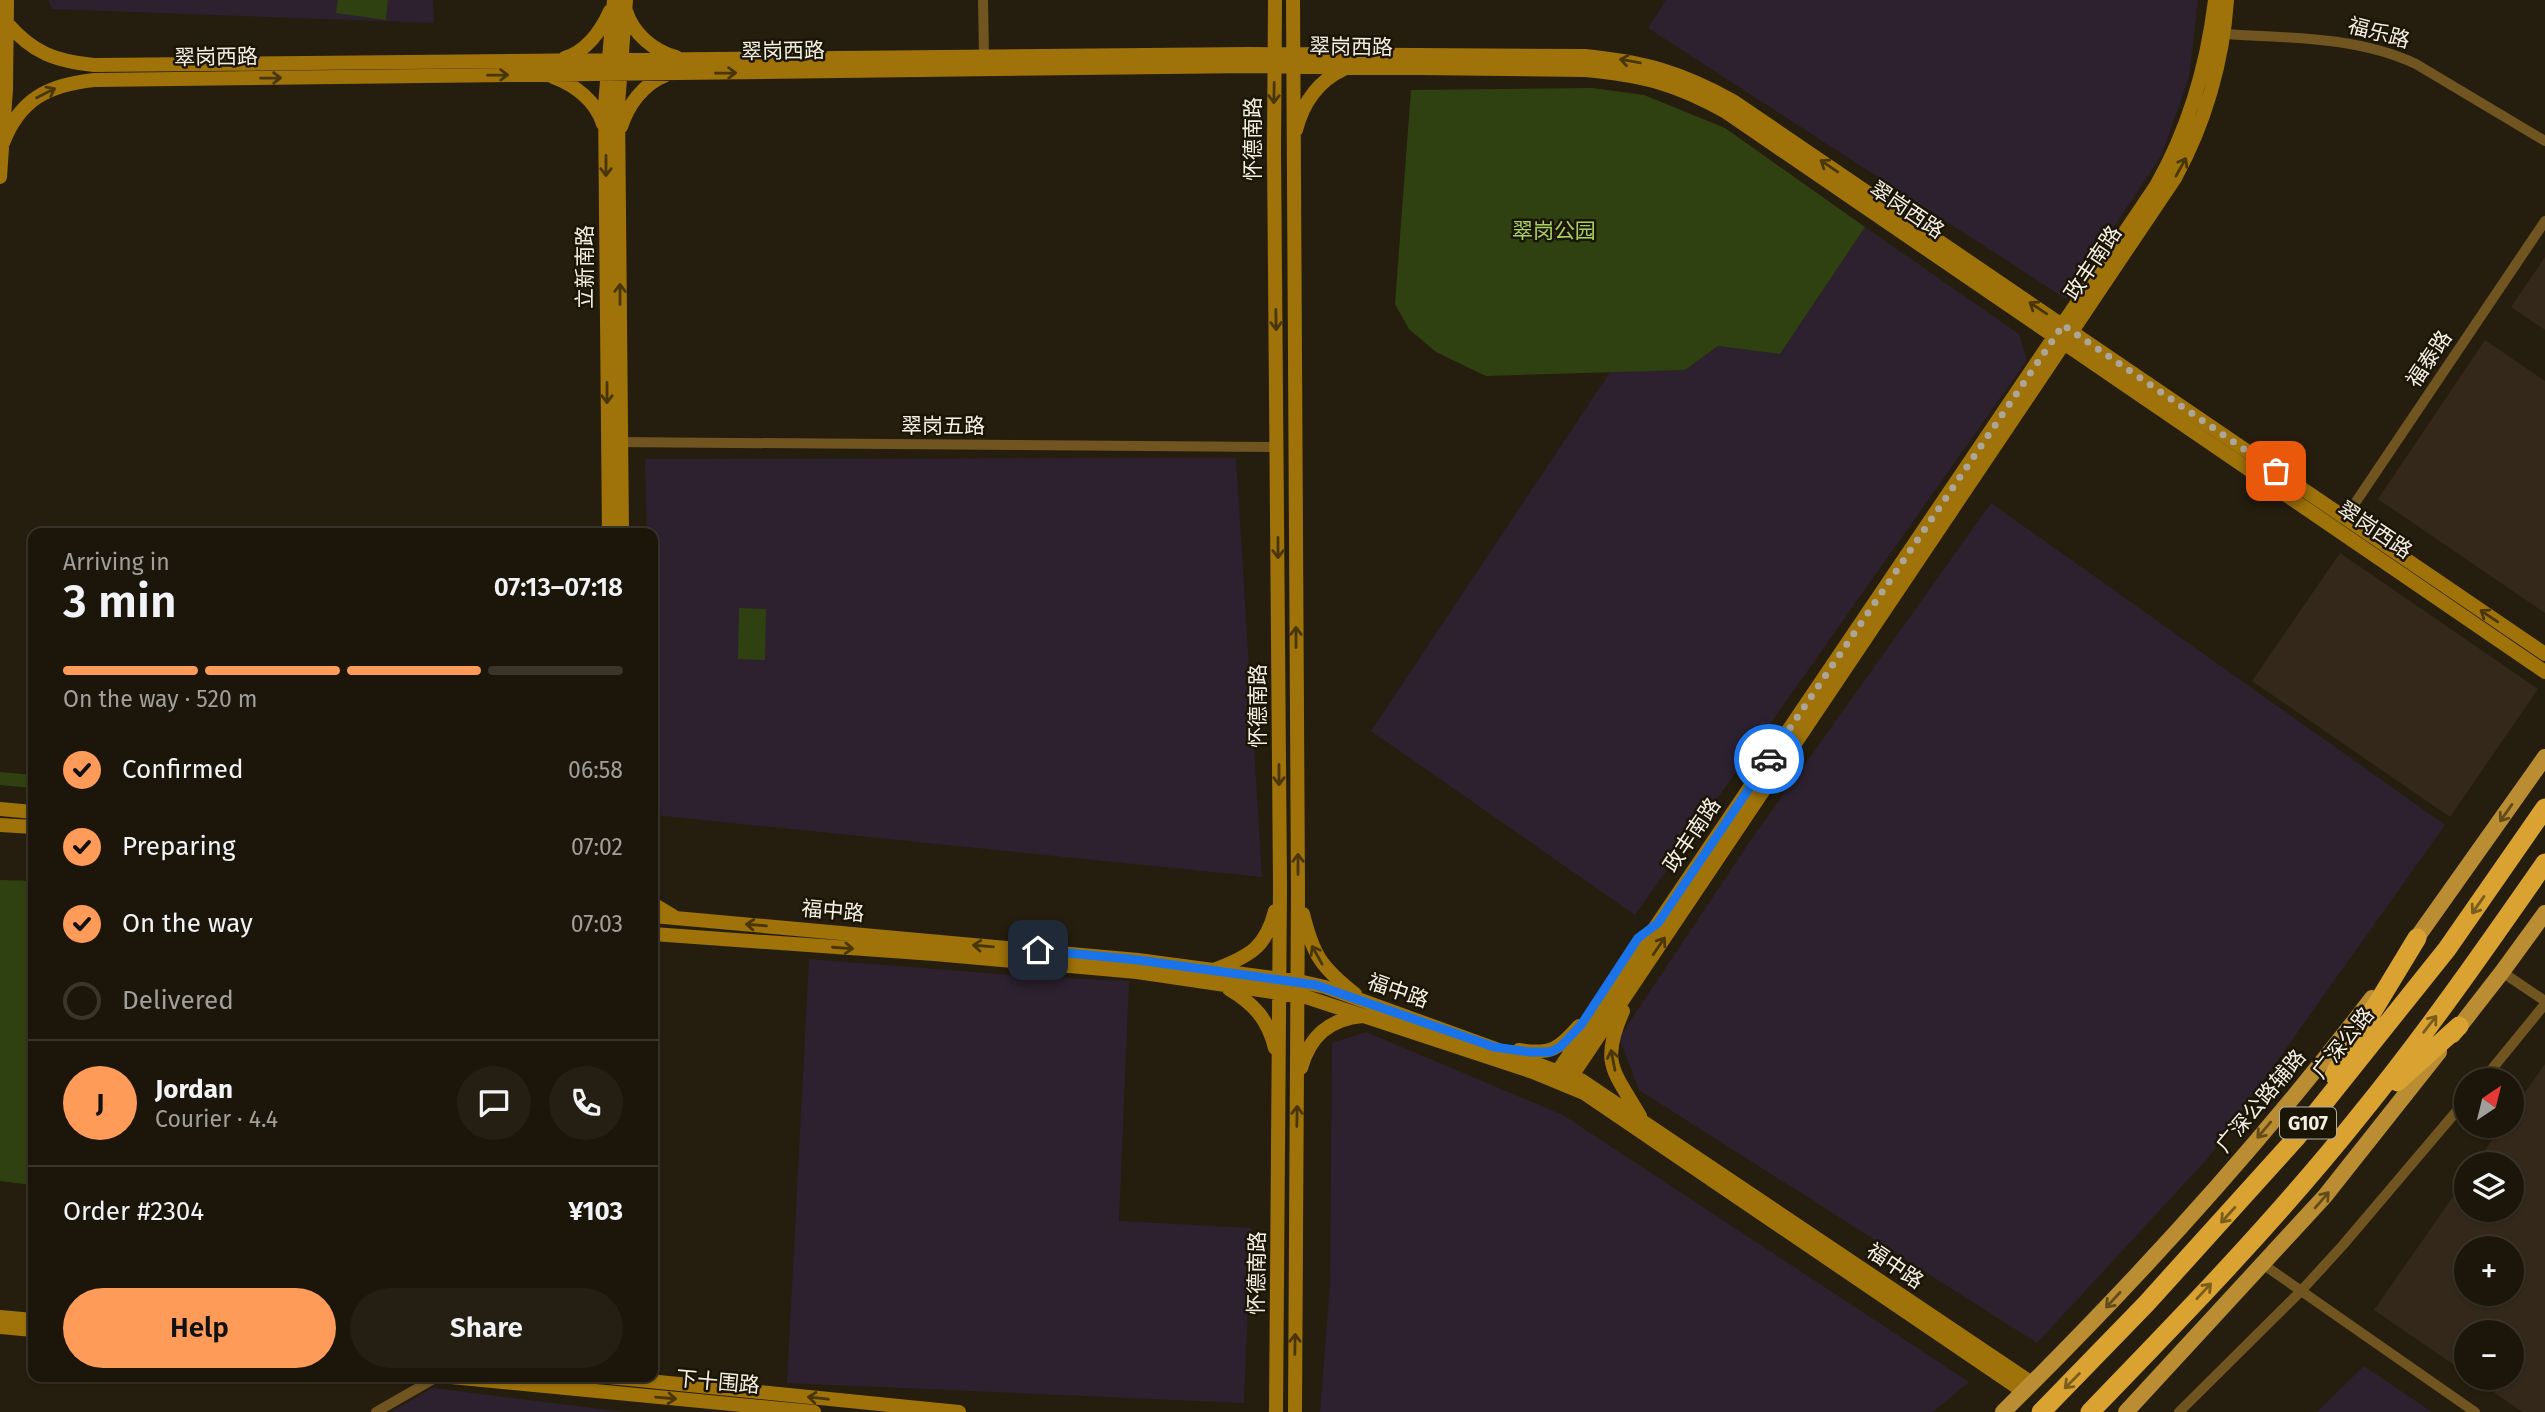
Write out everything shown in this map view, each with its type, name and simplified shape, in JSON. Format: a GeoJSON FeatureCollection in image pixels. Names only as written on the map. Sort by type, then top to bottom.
{"type":"FeatureCollection","features":[{"type":"Feature","properties":{"kind":"highway","name":"广深公路"},"geometry":{"type":"LineString","coordinates":[[2041,1412],[2147,1304],[2296,1138],[2447,949],[2545,808]]}},
{"type":"Feature","properties":{"kind":"highway","name":"G107"},"geometry":{"type":"LineString","coordinates":[[2090,1412],[2229,1265],[2360,1116],[2449,999],[2545,863]]}},
{"type":"Feature","properties":{"kind":"highway"},"geometry":{"type":"LineString","coordinates":[[2296,1138],[2417,938]]}},
{"type":"Feature","properties":{"kind":"highway"},"geometry":{"type":"LineString","coordinates":[[2360,1116],[2459,1026]]}},
{"type":"Feature","properties":{"kind":"main road"},"geometry":{"type":"LineString","coordinates":[[0,177],[6,0]]}},
{"type":"Feature","properties":{"kind":"main road","name":"怀德南路"},"geometry":{"type":"LineString","coordinates":[[1275,0],[1280,885],[1276,1412]]}},
{"type":"Feature","properties":{"kind":"main road","name":"怀德南路"},"geometry":{"type":"LineString","coordinates":[[1293,0],[1298,892],[1295,1412]]}},
{"type":"Feature","properties":{"kind":"main road","name":"政丰南路"},"geometry":{"type":"LineString","coordinates":[[1562,1077],[1640,974],[2064,334],[2142,208],[2171,160],[2196,96],[2205,64],[2215,0]]}},
{"type":"Feature","properties":{"kind":"main road","name":"政丰南路"},"geometry":{"type":"LineString","coordinates":[[1562,1077],[1658,923],[2064,334],[2175,178],[2188,156],[2208,99],[2223,34],[2227,0]]}},
{"type":"Feature","properties":{"kind":"main road"},"geometry":{"type":"LineString","coordinates":[[553,61],[569,57],[592,41],[608,15],[620,2],[629,21],[645,41],[684,60]]}},
{"type":"Feature","properties":{"kind":"main road","name":"立新南路"},"geometry":{"type":"LineString","coordinates":[[609,528],[614,442],[612,134],[620,2]]}},
{"type":"Feature","properties":{"kind":"main road","name":"翠岗西路"},"geometry":{"type":"LineString","coordinates":[[7,23],[21,39],[51,57],[93,65],[553,61],[672,73],[1275,60]]}},
{"type":"Feature","properties":{"kind":"main road","name":"翠岗西路"},"geometry":{"type":"LineString","coordinates":[[3,143],[15,118],[33,100],[51,89],[73,82],[94,80],[545,75],[684,60],[984,57],[1293,60],[1585,56],[1630,61],[1698,81],[1733,101],[2064,334],[2537,655]]}},
{"type":"Feature","properties":{"kind":"main road","name":"翠岗西路"},"geometry":{"type":"LineString","coordinates":[[1293,60],[1349,68],[1585,70],[1628,74],[1664,82],[1693,93],[1726,112],[2345,518],[2537,655],[2545,672]]}},
{"type":"Feature","properties":{"kind":"main road"},"geometry":{"type":"LineString","coordinates":[[1292,145],[1301,114],[1315,90],[1331,75],[1349,68]]}},
{"type":"Feature","properties":{"kind":"main road"},"geometry":{"type":"LineString","coordinates":[[545,75],[559,79],[584,96],[612,134],[640,93],[659,78],[672,73]]}},
{"type":"Feature","properties":{"kind":"main road","name":"立新南路"},"geometry":{"type":"LineString","coordinates":[[614,442],[621,528]]}},
{"type":"Feature","properties":{"kind":"main road","name":"广深公路辅路"},"geometry":{"type":"LineString","coordinates":[[2003,1412],[2145,1266],[2342,1037],[2417,938],[2545,757]]}},
{"type":"Feature","properties":{"kind":"main road"},"geometry":{"type":"LineString","coordinates":[[0,809],[28,812]]}},
{"type":"Feature","properties":{"kind":"main road"},"geometry":{"type":"LineString","coordinates":[[0,825],[28,827]]}},
{"type":"Feature","properties":{"kind":"main road"},"geometry":{"type":"LineString","coordinates":[[1214,970],[1249,954],[1263,941],[1272,924],[1280,885]]}},
{"type":"Feature","properties":{"kind":"main road"},"geometry":{"type":"LineString","coordinates":[[1297,1090],[1307,1051],[1320,1032],[1365,1008],[1315,954],[1298,892]]}},
{"type":"Feature","properties":{"kind":"main road"},"geometry":{"type":"LineString","coordinates":[[658,907],[673,916],[698,920]]}},
{"type":"Feature","properties":{"kind":"main road"},"geometry":{"type":"LineString","coordinates":[[2126,1412],[2325,1196],[2502,972],[2545,913]]}},
{"type":"Feature","properties":{"kind":"main road","name":"福中路"},"geometry":{"type":"LineString","coordinates":[[658,916],[1115,957],[1214,970],[1280,986]]}},
{"type":"Feature","properties":{"kind":"main road"},"geometry":{"type":"LineString","coordinates":[[1494,1047],[1550,1052],[1560,1047],[1581,1025],[1638,938],[1658,923]]}},
{"type":"Feature","properties":{"kind":"main road","name":"福中路"},"geometry":{"type":"LineString","coordinates":[[658,934],[1125,971],[1222,985],[1298,988],[1494,1047],[1562,1077],[2028,1387]]}},
{"type":"Feature","properties":{"kind":"main road"},"geometry":{"type":"LineString","coordinates":[[658,938],[668,935]]}},
{"type":"Feature","properties":{"kind":"main road"},"geometry":{"type":"LineString","coordinates":[[1640,974],[1611,1039],[1610,1056],[1612,1067],[1643,1121]]}},
{"type":"Feature","properties":{"kind":"main road"},"geometry":{"type":"LineString","coordinates":[[1222,985],[1245,998],[1261,1013],[1271,1031],[1280,1074]]}},
{"type":"Feature","properties":{"kind":"main road","name":"福中路"},"geometry":{"type":"LineString","coordinates":[[1365,1008],[1590,1085],[2028,1387]]}},
{"type":"Feature","properties":{"kind":"main road"},"geometry":{"type":"LineString","coordinates":[[0,1317],[28,1320]]}},
{"type":"Feature","properties":{"kind":"main road"},"geometry":{"type":"LineString","coordinates":[[0,1327],[28,1330]]}},
{"type":"Feature","properties":{"kind":"main road","name":"下十围路"},"geometry":{"type":"LineString","coordinates":[[501,1382],[814,1412]]}},
{"type":"Feature","properties":{"kind":"main road"},"geometry":{"type":"LineString","coordinates":[[619,1382],[621,1394]]}},
{"type":"Feature","properties":{"kind":"main road","name":"下十围路"},"geometry":{"type":"LineString","coordinates":[[658,1382],[959,1412]]}},
{"type":"Feature","properties":{"kind":"street"},"geometry":{"type":"LineString","coordinates":[[983,0],[984,57]]}},
{"type":"Feature","properties":{"kind":"street","name":"福乐路"},"geometry":{"type":"LineString","coordinates":[[2223,34],[2338,41],[2393,53],[2545,141]]}},
{"type":"Feature","properties":{"kind":"street","name":"福泰路"},"geometry":{"type":"LineString","coordinates":[[2345,518],[2545,221]]}},
{"type":"Feature","properties":{"kind":"street","name":"翠岗五路"},"geometry":{"type":"LineString","coordinates":[[614,442],[1277,447]]}},
{"type":"Feature","properties":{"kind":"street"},"geometry":{"type":"LineString","coordinates":[[2493,1068],[2545,1002],[2502,972]]}},
{"type":"Feature","properties":{"kind":"street"},"geometry":{"type":"LineString","coordinates":[[2179,1412],[2301,1291],[2454,1114]]}},
{"type":"Feature","properties":{"kind":"street"},"geometry":{"type":"LineString","coordinates":[[2264,1265],[2474,1412]]}},
{"type":"Feature","properties":{"kind":"street"},"geometry":{"type":"LineString","coordinates":[[376,1412],[428,1382]]}},
{"type":"Feature","properties":{"kind":"shaded area"},"geometry":{"type":"Polygon","coordinates":[[[48,0],[433,0],[434,23],[52,9],[48,0]]]}},
{"type":"Feature","properties":{"kind":"shaded area"},"geometry":{"type":"Polygon","coordinates":[[[1666,0],[2198,0],[2189,77],[2161,156],[2066,299],[1648,28],[1666,0]]]}},
{"type":"Feature","properties":{"kind":"shaded area"},"geometry":{"type":"Polygon","coordinates":[[[1865,227],[2019,334],[2027,360],[1635,915],[1371,731],[1610,372],[1685,370],[1718,346],[1780,354],[1865,227]]]}},
{"type":"Feature","properties":{"kind":"shaded area"},"geometry":{"type":"Polygon","coordinates":[[[2545,257],[2545,330],[2511,307],[2545,257]]]}},
{"type":"Feature","properties":{"kind":"shaded area"},"geometry":{"type":"Polygon","coordinates":[[[2485,340],[2545,381],[2545,613],[2378,499],[2485,340]]]}},
{"type":"Feature","properties":{"kind":"shaded area"},"geometry":{"type":"Polygon","coordinates":[[[1236,458],[1262,877],[658,816],[658,528],[647,528],[645,459],[1236,458]]]}},
{"type":"Feature","properties":{"kind":"shaded area"},"geometry":{"type":"Polygon","coordinates":[[[1991,503],[2445,825],[2208,1158],[2037,1343],[1639,1090],[1619,1038],[1753,837],[1991,503]]]}},
{"type":"Feature","properties":{"kind":"shaded area"},"geometry":{"type":"Polygon","coordinates":[[[2340,553],[2538,689],[2450,817],[2252,681],[2340,553]]]}},
{"type":"Feature","properties":{"kind":"shaded area"},"geometry":{"type":"Polygon","coordinates":[[[809,959],[1025,976],[1129,981],[1119,1221],[1251,1228],[1244,1403],[787,1383],[809,959]]]}},
{"type":"Feature","properties":{"kind":"shaded area"},"geometry":{"type":"Polygon","coordinates":[[[1366,1032],[1563,1115],[1969,1382],[1933,1412],[1320,1412],[1330,1285],[1332,1043],[1366,1032]]]}},
{"type":"Feature","properties":{"kind":"shaded area"},"geometry":{"type":"Polygon","coordinates":[[[2545,1064],[2545,1412],[2522,1412],[2491,1390],[2524,1390],[2524,1320],[2454,1320],[2454,1365],[2374,1310],[2454,1195],[2454,1222],[2524,1222],[2524,1152],[2484,1152],[2493,1138],[2524,1138],[2524,1094],[2545,1064]]]}},
{"type":"Feature","properties":{"kind":"shaded area"},"geometry":{"type":"Polygon","coordinates":[[[2364,1366],[2432,1412],[2317,1412],[2364,1366]]]}},
{"type":"Feature","properties":{"kind":"shaded area"},"geometry":{"type":"Polygon","coordinates":[[[433,1388],[625,1412],[390,1412],[433,1388]]]}},
{"type":"Feature","properties":{"kind":"green space"},"geometry":{"type":"Polygon","coordinates":[[[338,0],[388,0],[386,20],[336,13],[338,0]]]}},
{"type":"Feature","properties":{"kind":"green space","name":"翠岗公园"},"geometry":{"type":"Polygon","coordinates":[[[1592,88],[1644,95],[1725,128],[1865,227],[1780,354],[1718,346],[1685,370],[1486,376],[1436,352],[1409,329],[1395,304],[1411,90],[1592,88]]]}},
{"type":"Feature","properties":{"kind":"green space"},"geometry":{"type":"Polygon","coordinates":[[[739,608],[766,609],[765,660],[738,659],[739,608]]]}},
{"type":"Feature","properties":{"kind":"green space"},"geometry":{"type":"Polygon","coordinates":[[[0,772],[28,775],[28,788],[0,785],[0,772]]]}},
{"type":"Feature","properties":{"kind":"green space"},"geometry":{"type":"Polygon","coordinates":[[[0,880],[28,881],[28,1184],[0,1181],[0,880]]]}},
{"type":"Feature","properties":{"kind":"way so far"},"geometry":{"type":"LineString","coordinates":[[1769,759],[2063,325],[2276,471]]}},
{"type":"Feature","properties":{"kind":"route"},"geometry":{"type":"LineString","coordinates":[[1038,950],[1298,981],[1325,987],[1494,1047],[1550,1052],[1560,1047],[1581,1025],[1638,938],[1658,923],[1769,759]]}}]}
